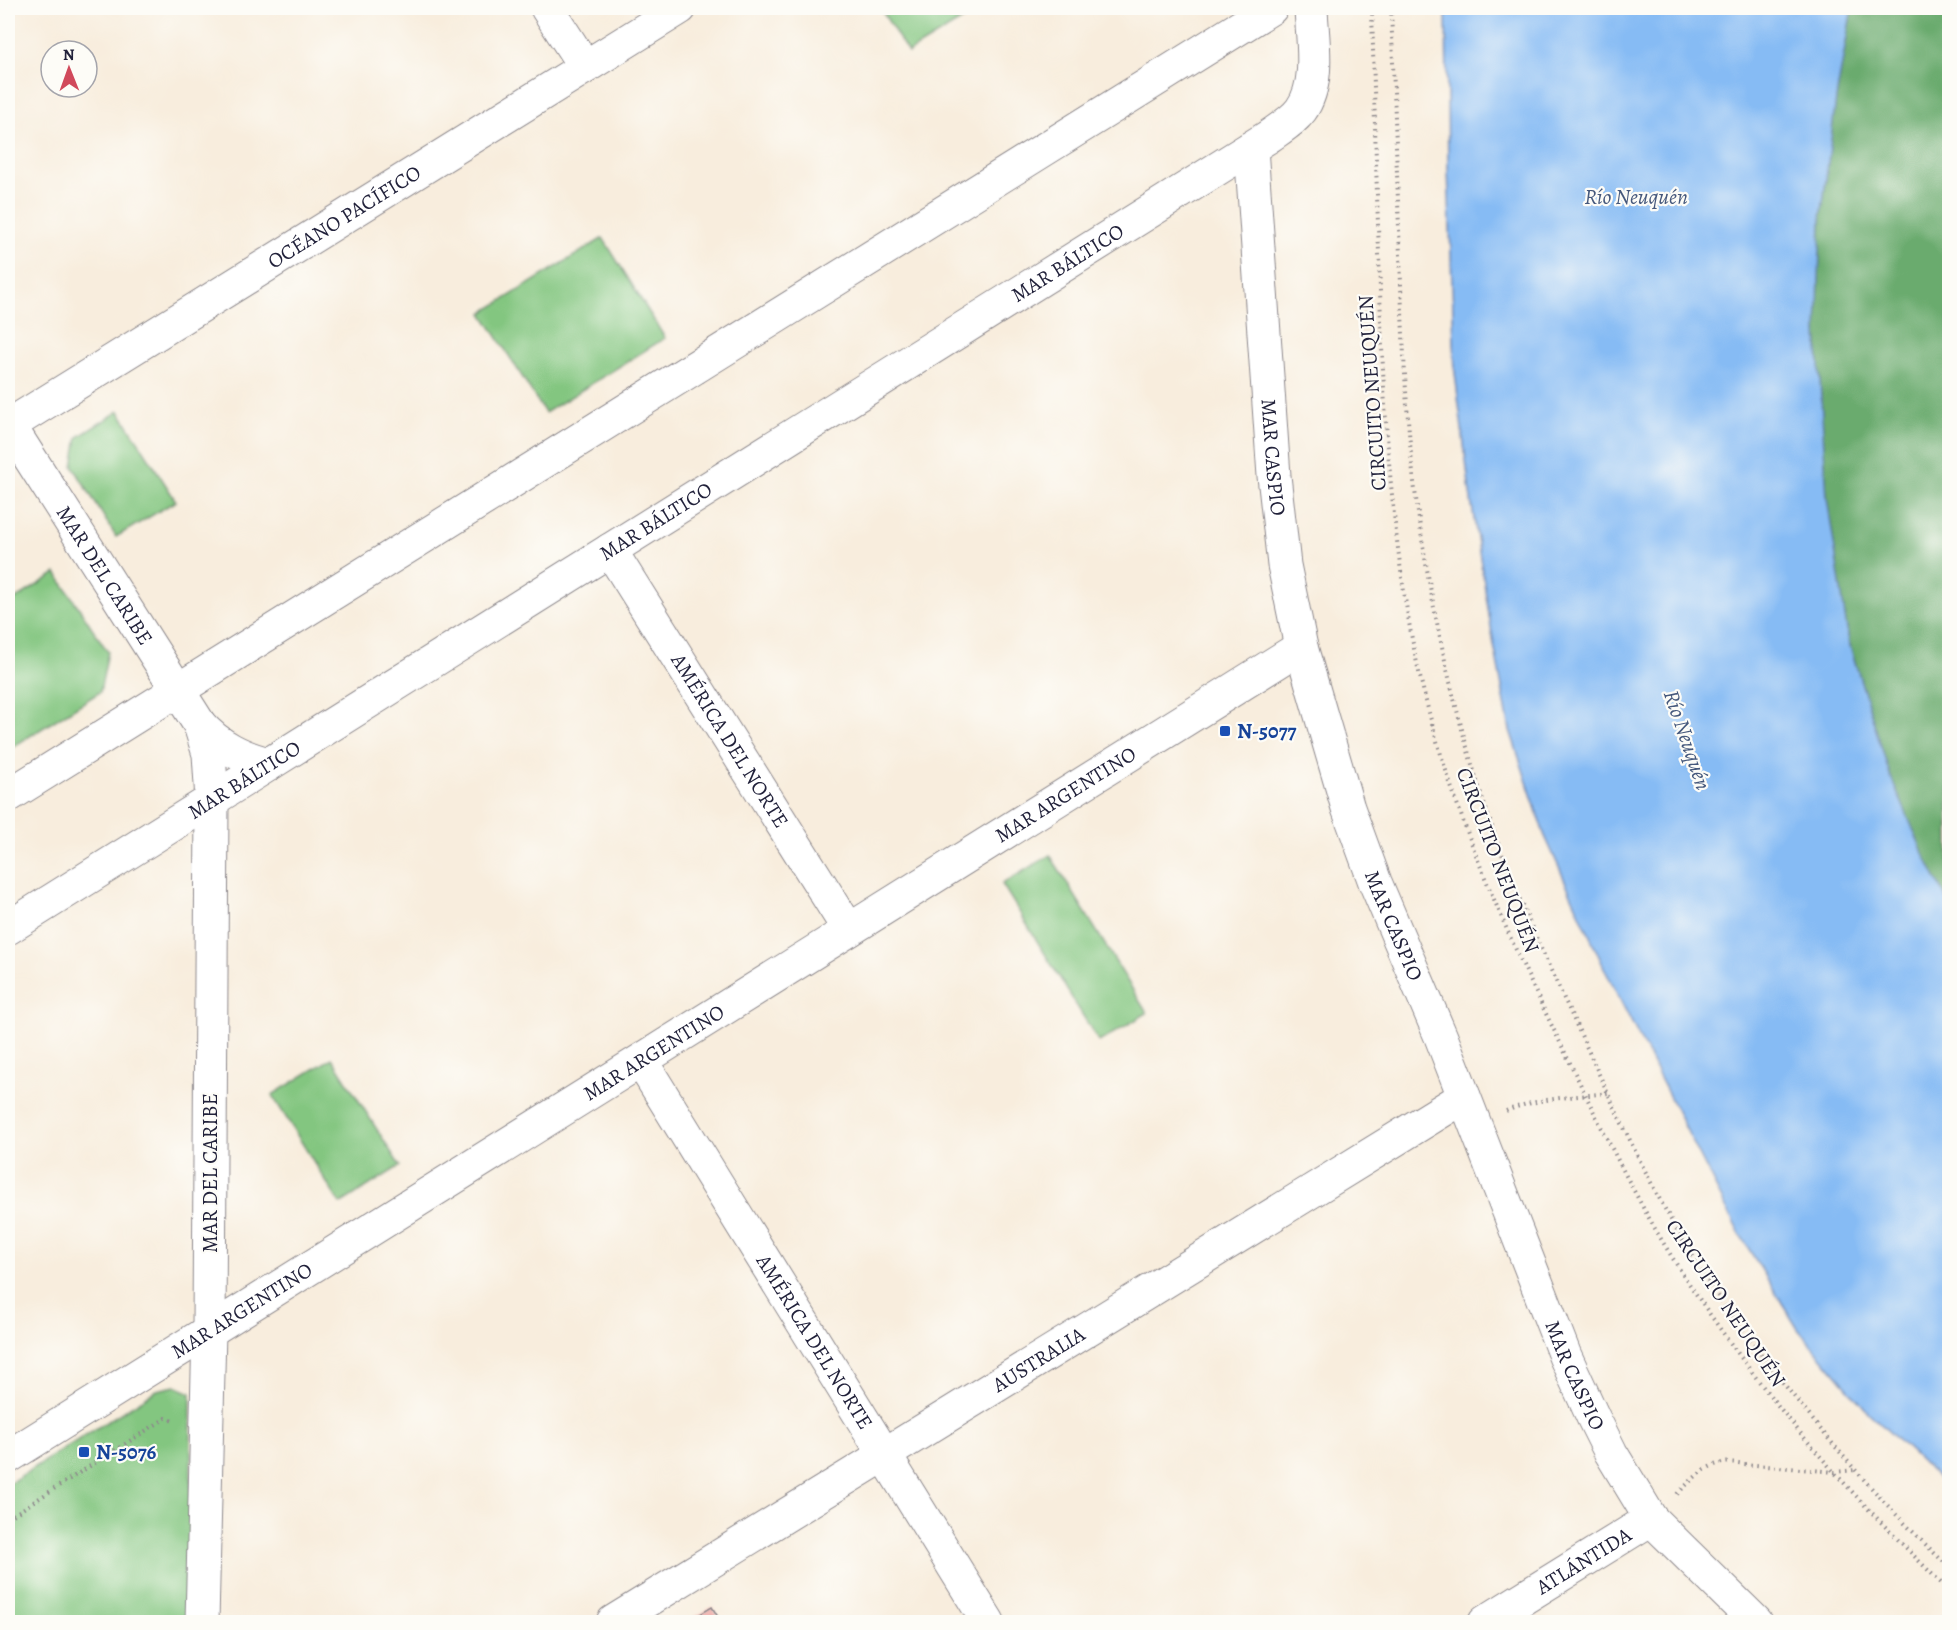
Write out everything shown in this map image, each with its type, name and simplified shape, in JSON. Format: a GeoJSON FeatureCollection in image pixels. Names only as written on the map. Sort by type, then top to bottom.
{"type":"FeatureCollection","features":[{"type":"Feature","properties":{"kind":"street"},"geometry":{"type":"LineString","coordinates":[[547,8],[585,67]]}},
{"type":"Feature","properties":{"kind":"street","name":"OCÉANO PACÍFICO"},"geometry":{"type":"LineString","coordinates":[[8,426],[680,8]]}},
{"type":"Feature","properties":{"kind":"street"},"geometry":{"type":"LineString","coordinates":[[8,796],[1271,8]]}},
{"type":"Feature","properties":{"kind":"street","name":"MAR BÁLTICO"},"geometry":{"type":"LineString","coordinates":[[8,928],[1268,137],[1300,111],[1308,96],[1312,78],[1311,8]]}},
{"type":"Feature","properties":{"kind":"street","name":"MAR CASPIO"},"geometry":{"type":"LineString","coordinates":[[1251,148],[1278,520],[1288,585],[1301,647],[1361,846],[1422,988],[1564,1356],[1611,1453],[1652,1519],[1756,1623]]}},
{"type":"Feature","properties":{"kind":"street","name":"MAR DEL CARIBE"},"geometry":{"type":"LineString","coordinates":[[8,426],[200,725],[229,750],[269,764]]}},
{"type":"Feature","properties":{"kind":"street","name":"AMÉRICA DEL NORTE"},"geometry":{"type":"LineString","coordinates":[[610,550],[849,930]]}},
{"type":"Feature","properties":{"kind":"street","name":"MAR ARGENTINO"},"geometry":{"type":"LineString","coordinates":[[8,1457],[1301,647]]}},
{"type":"Feature","properties":{"kind":"street","name":"MAR DEL CARIBE"},"geometry":{"type":"LineString","coordinates":[[200,725],[209,754],[212,800],[209,1331],[202,1623]]}},
{"type":"Feature","properties":{"kind":"street","name":"AMÉRICA DEL NORTE"},"geometry":{"type":"LineString","coordinates":[[641,1061],[988,1623]]}},
{"type":"Feature","properties":{"kind":"street","name":"AUSTRALIA"},"geometry":{"type":"LineString","coordinates":[[614,1623],[1464,1097]]}},
{"type":"Feature","properties":{"kind":"street","name":"ATLÁNTIDA"},"geometry":{"type":"LineString","coordinates":[[1485,1623],[1652,1519]]}},
{"type":"Feature","properties":{"kind":"path","name":"CIRCUITO NEUQUÉN"},"geometry":{"type":"LineString","coordinates":[[1372,8],[1384,396],[1396,529],[1410,630],[1435,730],[1465,826],[1506,929],[1586,1095],[1636,1193],[1688,1282],[1770,1395],[1835,1472],[1950,1592]]}},
{"type":"Feature","properties":{"kind":"path"},"geometry":{"type":"LineString","coordinates":[[1391,8],[1408,426],[1418,514],[1449,682],[1472,766],[1502,854],[1532,930],[1608,1093],[1666,1212],[1703,1274],[1747,1336],[1816,1425],[1875,1493],[1950,1568]]}},
{"type":"Feature","properties":{"kind":"path"},"geometry":{"type":"LineString","coordinates":[[1464,1097],[1496,1115],[1517,1106],[1608,1093]]}},
{"type":"Feature","properties":{"kind":"path"},"geometry":{"type":"LineString","coordinates":[[8,1518],[166,1418],[182,1424]]}},
{"type":"Feature","properties":{"kind":"path"},"geometry":{"type":"LineString","coordinates":[[1652,1519],[1698,1473],[1709,1466],[1720,1463],[1733,1461],[1744,1464],[1835,1472],[1856,1470]]}},
{"type":"Feature","properties":{"kind":"green space"},"geometry":{"type":"Polygon","coordinates":[[[880,8],[982,8],[908,53],[880,8]]]}},
{"type":"Feature","properties":{"kind":"green space"},"geometry":{"type":"Polygon","coordinates":[[[1852,8],[1949,8],[1949,904],[1921,848],[1890,775],[1849,643],[1827,498],[1817,332],[1821,219],[1836,98],[1852,8]]]}},
{"type":"Feature","properties":{"kind":"green space"},"geometry":{"type":"Polygon","coordinates":[[[603,238],[665,338],[545,413],[482,313],[603,238]]]}},
{"type":"Feature","properties":{"kind":"green space"},"geometry":{"type":"Polygon","coordinates":[[[119,411],[176,501],[116,537],[73,466],[78,437],[119,411]]]}},
{"type":"Feature","properties":{"kind":"green space"},"geometry":{"type":"Polygon","coordinates":[[[56,573],[108,652],[100,692],[8,750],[8,604],[56,573]]]}},
{"type":"Feature","properties":{"kind":"green space"},"geometry":{"type":"Polygon","coordinates":[[[1050,855],[1147,1013],[1099,1042],[1002,884],[1050,855]]]}},
{"type":"Feature","properties":{"kind":"green space"},"geometry":{"type":"Polygon","coordinates":[[[332,1058],[400,1166],[340,1204],[272,1095],[332,1058]]]}},
{"type":"Feature","properties":{"kind":"green space"},"geometry":{"type":"Polygon","coordinates":[[[175,1386],[191,1393],[191,1622],[8,1622],[8,1484],[157,1390],[175,1386]]]}},
{"type":"Feature","properties":{"kind":"water","name":"Río Neuquén"},"geometry":{"type":"Polygon","coordinates":[[[1446,8],[1852,8],[1836,98],[1821,219],[1817,332],[1827,498],[1849,643],[1890,775],[1921,848],[1949,904],[1949,1488],[1869,1413],[1798,1329],[1739,1233],[1606,972],[1544,834],[1510,730],[1470,493],[1455,373],[1448,169],[1446,8]]]}},
{"type":"Feature","properties":{"kind":"building"},"geometry":{"type":"Polygon","coordinates":[[[712,1607],[721,1622],[687,1622],[712,1607]]]}},
{"type":"Feature","properties":{"kind":"place","name":"N-5077"},"geometry":{"type":"Point","coordinates":[1225,731]}},
{"type":"Feature","properties":{"kind":"place","name":"N-5076"},"geometry":{"type":"Point","coordinates":[84,1452]}}]}
